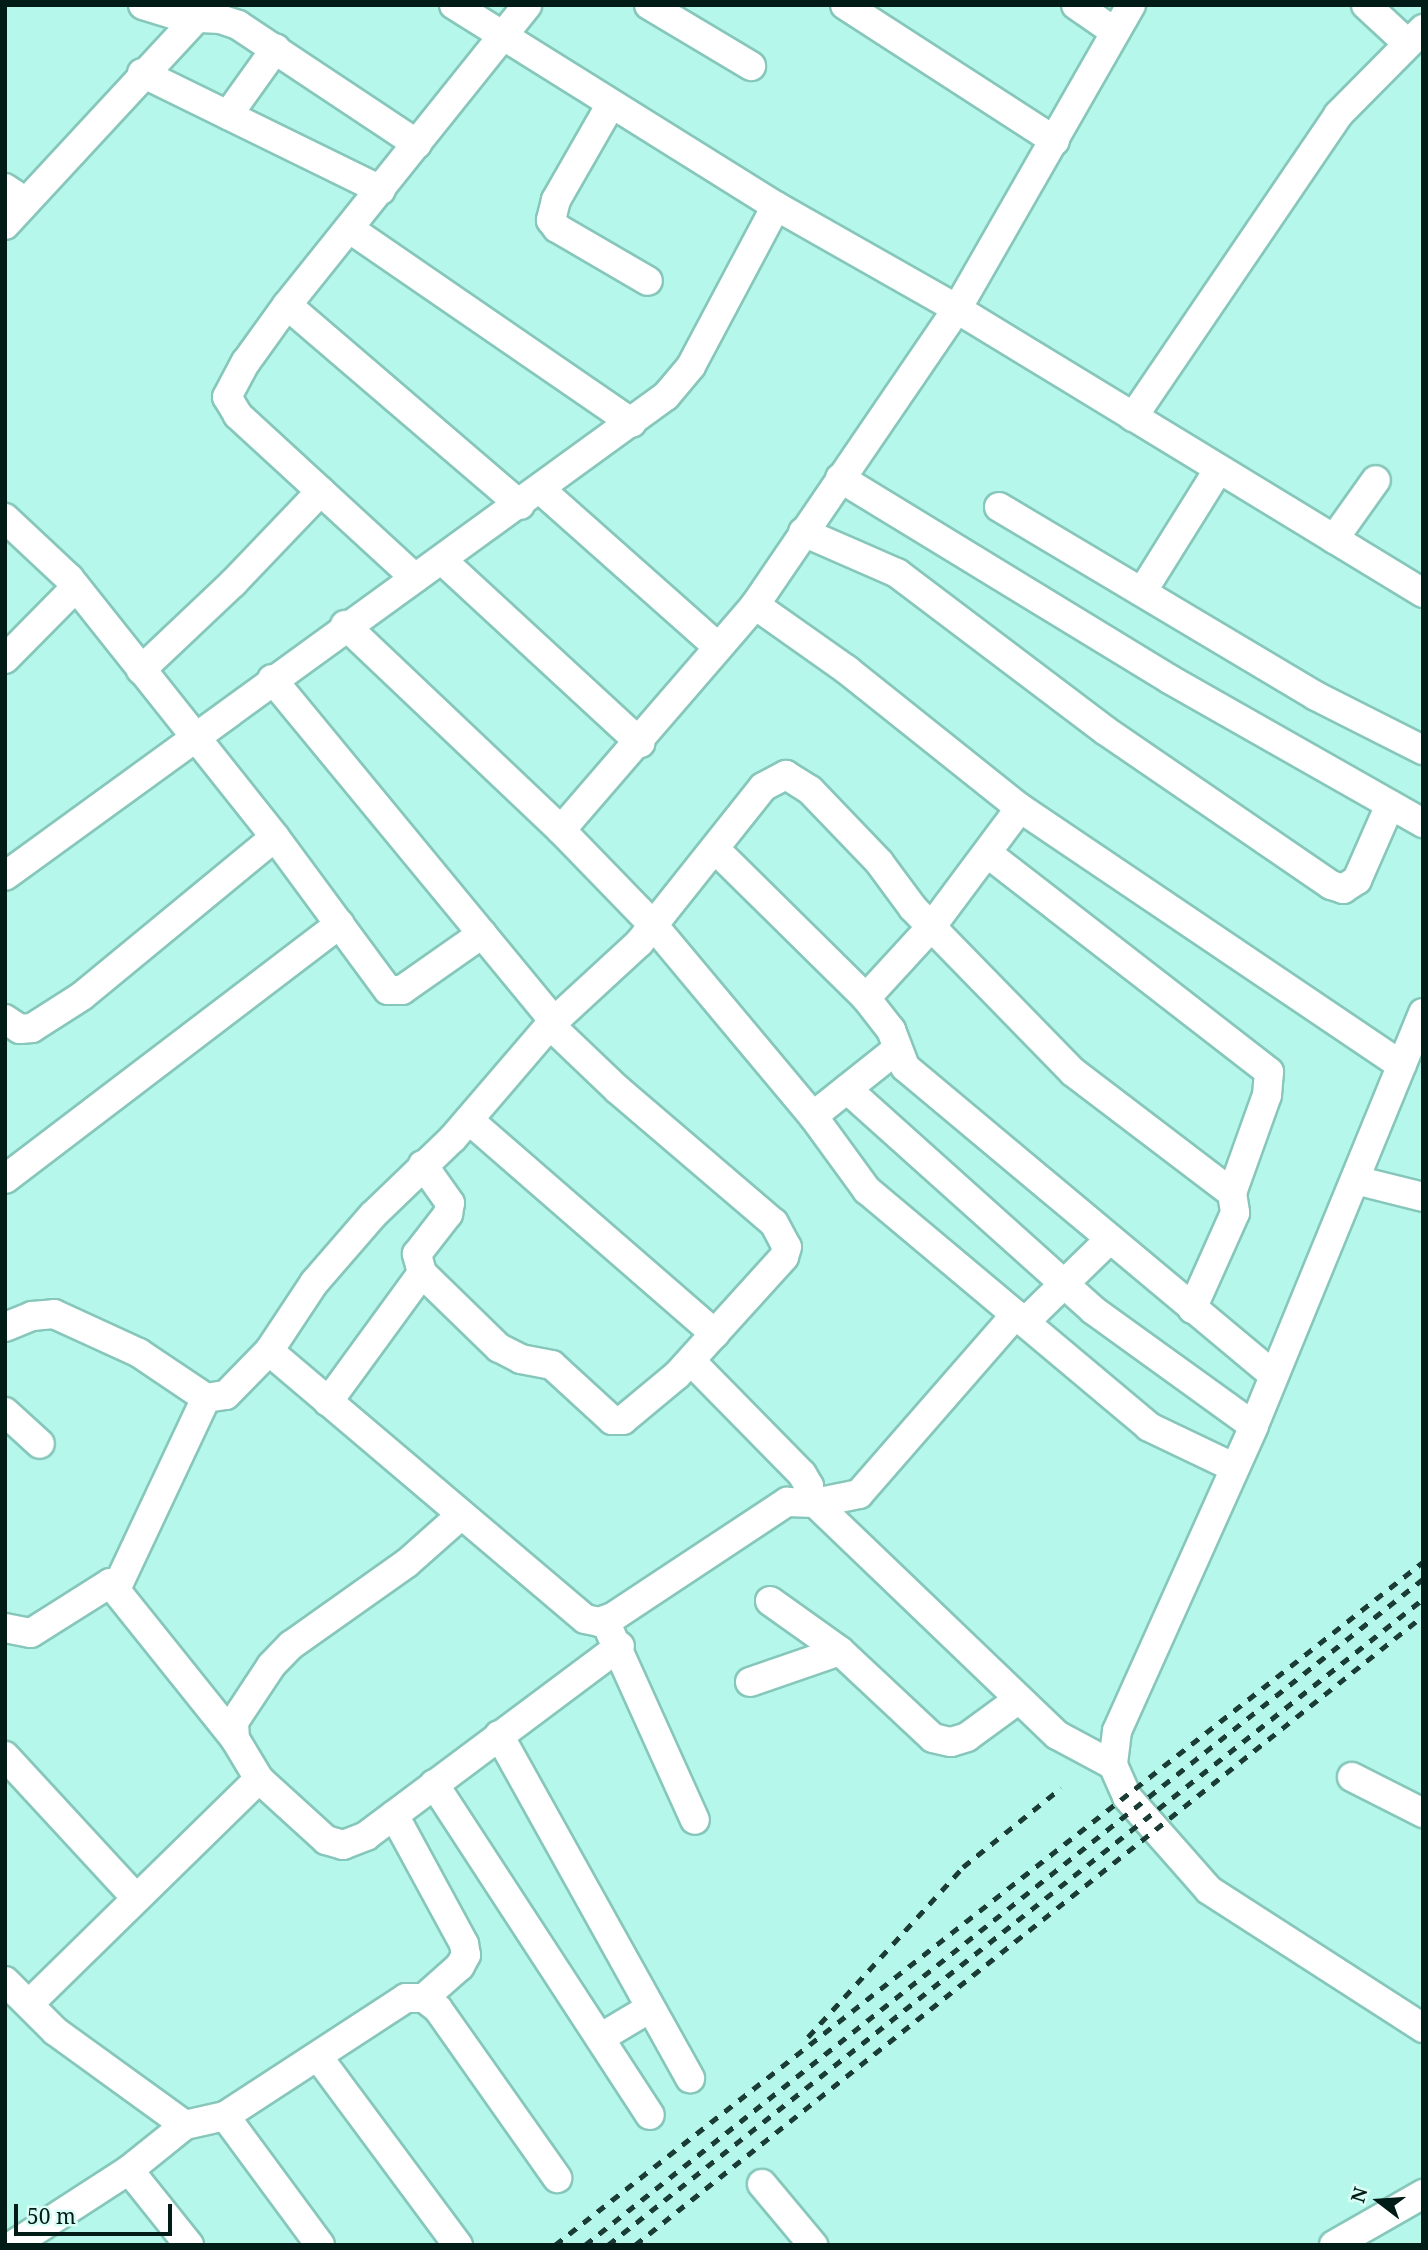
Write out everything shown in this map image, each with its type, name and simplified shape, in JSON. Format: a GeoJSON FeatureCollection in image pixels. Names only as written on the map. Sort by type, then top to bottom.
{"type":"FeatureCollection","features":[{"type":"Feature","properties":{"kind":"street"},"geometry":{"type":"LineString","coordinates":[[143,5],[182,17],[203,11],[237,24],[417,144]]}},
{"type":"Feature","properties":{"kind":"street"},"geometry":{"type":"LineString","coordinates":[[454,5],[776,206],[957,309],[1423,593]]}},
{"type":"Feature","properties":{"kind":"street"},"geometry":{"type":"LineString","coordinates":[[415,578],[238,415],[228,397],[230,386],[287,305],[381,190],[500,35],[527,5]]}},
{"type":"Feature","properties":{"kind":"street"},"geometry":{"type":"LineString","coordinates":[[649,5],[751,66]]}},
{"type":"Feature","properties":{"kind":"street"},"geometry":{"type":"LineString","coordinates":[[845,5],[1055,141]]}},
{"type":"Feature","properties":{"kind":"street"},"geometry":{"type":"LineString","coordinates":[[1076,5],[1115,32]]}},
{"type":"Feature","properties":{"kind":"street"},"geometry":{"type":"LineString","coordinates":[[561,830],[640,743],[755,605],[957,309],[1131,5]]}},
{"type":"Feature","properties":{"kind":"street"},"geometry":{"type":"LineString","coordinates":[[1133,416],[1325,133],[1361,88],[1415,36],[1366,5]]}},
{"type":"Feature","properties":{"kind":"street"},"geometry":{"type":"LineString","coordinates":[[5,225],[16,195],[203,11]]}},
{"type":"Feature","properties":{"kind":"street"},"geometry":{"type":"LineString","coordinates":[[228,115],[276,48]]}},
{"type":"Feature","properties":{"kind":"street"},"geometry":{"type":"LineString","coordinates":[[142,73],[381,190]]}},
{"type":"Feature","properties":{"kind":"street"},"geometry":{"type":"LineString","coordinates":[[611,104],[555,200],[551,220],[557,228],[648,281]]}},
{"type":"Feature","properties":{"kind":"street"},"geometry":{"type":"LineString","coordinates":[[10,861],[195,738],[345,625],[442,560],[666,396],[691,366],[776,206]]}},
{"type":"Feature","properties":{"kind":"street"},"geometry":{"type":"LineString","coordinates":[[350,229],[632,423]]}},
{"type":"Feature","properties":{"kind":"street"},"geometry":{"type":"LineString","coordinates":[[287,305],[719,647]]}},
{"type":"Feature","properties":{"kind":"street"},"geometry":{"type":"LineString","coordinates":[[1142,592],[1219,469]]}},
{"type":"Feature","properties":{"kind":"street"},"geometry":{"type":"LineString","coordinates":[[840,478],[1171,680],[1423,823]]}},
{"type":"Feature","properties":{"kind":"street"},"geometry":{"type":"LineString","coordinates":[[1334,539],[1376,480]]}},
{"type":"Feature","properties":{"kind":"street"},"geometry":{"type":"LineString","coordinates":[[141,670],[233,583],[321,491]]}},
{"type":"Feature","properties":{"kind":"street"},"geometry":{"type":"LineString","coordinates":[[999,507],[1316,696],[1423,750]]}},
{"type":"Feature","properties":{"kind":"street"},"geometry":{"type":"LineString","coordinates":[[5,518],[76,587],[275,837],[380,981],[396,992],[482,934]]}},
{"type":"Feature","properties":{"kind":"street"},"geometry":{"type":"LineString","coordinates":[[803,532],[897,573],[1106,731],[1331,885],[1343,889],[1357,880],[1390,805]]}},
{"type":"Feature","properties":{"kind":"street"},"geometry":{"type":"LineString","coordinates":[[442,560],[640,743]]}},
{"type":"Feature","properties":{"kind":"street"},"geometry":{"type":"LineString","coordinates":[[5,659],[76,587]]}},
{"type":"Feature","properties":{"kind":"street"},"geometry":{"type":"LineString","coordinates":[[755,605],[847,670],[1020,808],[1401,1065]]}},
{"type":"Feature","properties":{"kind":"street"},"geometry":{"type":"LineString","coordinates":[[345,625],[561,830],[654,926],[813,1116],[867,1190],[1149,1427],[1235,1468]]}},
{"type":"Feature","properties":{"kind":"street"},"geometry":{"type":"LineString","coordinates":[[272,679],[548,1014],[550,1025],[617,1089],[774,1223],[785,1237],[784,1257],[691,1361],[623,1420],[612,1420],[552,1365],[521,1359],[499,1348],[422,1273],[416,1264],[417,1254],[448,1214],[450,1203],[423,1166]]}},
{"type":"Feature","properties":{"kind":"street"},"geometry":{"type":"LineString","coordinates":[[5,1327],[32,1316],[54,1314],[139,1353],[206,1398],[226,1395],[269,1351],[314,1283],[423,1166],[469,1121],[550,1025],[654,926],[773,779],[786,775],[798,779],[879,862],[932,926],[1073,1072],[1231,1193]]}},
{"type":"Feature","properties":{"kind":"street"},"geometry":{"type":"LineString","coordinates":[[866,998],[932,926],[1020,808]]}},
{"type":"Feature","properties":{"kind":"street"},"geometry":{"type":"LineString","coordinates":[[5,1020],[20,1029],[32,1028],[82,996],[275,837]]}},
{"type":"Feature","properties":{"kind":"street"},"geometry":{"type":"LineString","coordinates":[[715,849],[866,998],[891,1030],[896,1050],[905,1067],[1108,1241],[1274,1376]]}},
{"type":"Feature","properties":{"kind":"street"},"geometry":{"type":"LineString","coordinates":[[987,853],[1269,1072],[1267,1095],[1231,1193],[1235,1213],[1192,1309]]}},
{"type":"Feature","properties":{"kind":"street"},"geometry":{"type":"LineString","coordinates":[[5,1179],[340,924]]}},
{"type":"Feature","properties":{"kind":"street"},"geometry":{"type":"LineString","coordinates":[[1423,1013],[1254,1426],[1117,1731],[1113,1765],[1127,1797],[1209,1890],[1423,2028]]}},
{"type":"Feature","properties":{"kind":"street"},"geometry":{"type":"LineString","coordinates":[[813,1116],[896,1050]]}},
{"type":"Feature","properties":{"kind":"street"},"geometry":{"type":"LineString","coordinates":[[847,1089],[1093,1310],[1254,1426]]}},
{"type":"Feature","properties":{"kind":"street"},"geometry":{"type":"LineString","coordinates":[[469,1121],[715,1334]]}},
{"type":"Feature","properties":{"kind":"street"},"geometry":{"type":"LineString","coordinates":[[1355,1180],[1423,1197]]}},
{"type":"Feature","properties":{"kind":"street"},"geometry":{"type":"LineString","coordinates":[[1015,1315],[1028,1319],[1108,1241]]}},
{"type":"Feature","properties":{"kind":"street"},"geometry":{"type":"LineString","coordinates":[[328,1402],[422,1273]]}},
{"type":"Feature","properties":{"kind":"street"},"geometry":{"type":"LineString","coordinates":[[598,1622],[777,1508],[859,1494],[1015,1315]]}},
{"type":"Feature","properties":{"kind":"street"},"geometry":{"type":"LineString","coordinates":[[269,1351],[460,1516],[585,1619],[598,1622],[620,1646],[695,1820]]}},
{"type":"Feature","properties":{"kind":"street"},"geometry":{"type":"LineString","coordinates":[[691,1361],[802,1474],[809,1486],[812,1502],[1057,1735],[1113,1765]]}},
{"type":"Feature","properties":{"kind":"street"},"geometry":{"type":"LineString","coordinates":[[117,1587],[206,1398]]}},
{"type":"Feature","properties":{"kind":"street"},"geometry":{"type":"LineString","coordinates":[[5,1412],[40,1444]]}},
{"type":"Feature","properties":{"kind":"street"},"geometry":{"type":"LineString","coordinates":[[235,1739],[234,1722],[246,1702],[291,1645],[407,1563],[460,1516]]}},
{"type":"Feature","properties":{"kind":"street"},"geometry":{"type":"LineString","coordinates":[[5,1628],[31,1633],[101,1585],[117,1587],[170,1662],[235,1739],[260,1779],[326,1840],[343,1845],[366,1836],[620,1646]]}},
{"type":"Feature","properties":{"kind":"street"},"geometry":{"type":"LineString","coordinates":[[770,1601],[841,1651],[933,1738],[951,1742],[967,1737],[1019,1699]]}},
{"type":"Feature","properties":{"kind":"street"},"geometry":{"type":"LineString","coordinates":[[750,1682],[841,1651]]}},
{"type":"Feature","properties":{"kind":"street"},"geometry":{"type":"LineString","coordinates":[[499,1735],[690,2078]]}},
{"type":"Feature","properties":{"kind":"street"},"geometry":{"type":"LineString","coordinates":[[5,1756],[136,1898]]}},
{"type":"Feature","properties":{"kind":"street"},"geometry":{"type":"LineString","coordinates":[[1352,1777],[1423,1813]]}},
{"type":"Feature","properties":{"kind":"street"},"geometry":{"type":"LineString","coordinates":[[29,2004],[260,1779]]}},
{"type":"Feature","properties":{"kind":"street"},"geometry":{"type":"LineString","coordinates":[[434,1784],[650,2115]]}},
{"type":"Feature","properties":{"kind":"street"},"geometry":{"type":"LineString","coordinates":[[394,1815],[464,1944],[466,1955],[460,1966],[424,1998]]}},
{"type":"Feature","properties":{"kind":"street"},"geometry":{"type":"LineString","coordinates":[[5,1981],[85,2054],[185,2125]]}},
{"type":"Feature","properties":{"kind":"street"},"geometry":{"type":"LineString","coordinates":[[13,2245],[129,2170],[185,2125],[225,2116],[319,2058],[406,1998],[424,1998],[438,2009],[557,2178]]}},
{"type":"Feature","properties":{"kind":"street"},"geometry":{"type":"LineString","coordinates":[[600,2038],[650,2008]]}},
{"type":"Feature","properties":{"kind":"street"},"geometry":{"type":"LineString","coordinates":[[319,2058],[458,2245]]}},
{"type":"Feature","properties":{"kind":"street"},"geometry":{"type":"LineString","coordinates":[[225,2116],[320,2245]]}},
{"type":"Feature","properties":{"kind":"street"},"geometry":{"type":"LineString","coordinates":[[129,2170],[189,2245]]}},
{"type":"Feature","properties":{"kind":"street"},"geometry":{"type":"LineString","coordinates":[[762,2184],[813,2245]]}},
{"type":"Feature","properties":{"kind":"street"},"geometry":{"type":"LineString","coordinates":[[1334,2245],[1423,2194]]}},
{"type":"Feature","properties":{"kind":"railway"},"geometry":{"type":"LineString","coordinates":[[555,2245],[1423,1562]]}},
{"type":"Feature","properties":{"kind":"railway"},"geometry":{"type":"LineString","coordinates":[[585,2245],[1423,1579]]}},
{"type":"Feature","properties":{"kind":"railway"},"geometry":{"type":"LineString","coordinates":[[608,2245],[1423,1599]]}},
{"type":"Feature","properties":{"kind":"railway"},"geometry":{"type":"LineString","coordinates":[[635,2245],[1423,1616]]}},
{"type":"Feature","properties":{"kind":"railway"},"geometry":{"type":"LineString","coordinates":[[808,2037],[963,1867],[1061,1788]]}}]}
